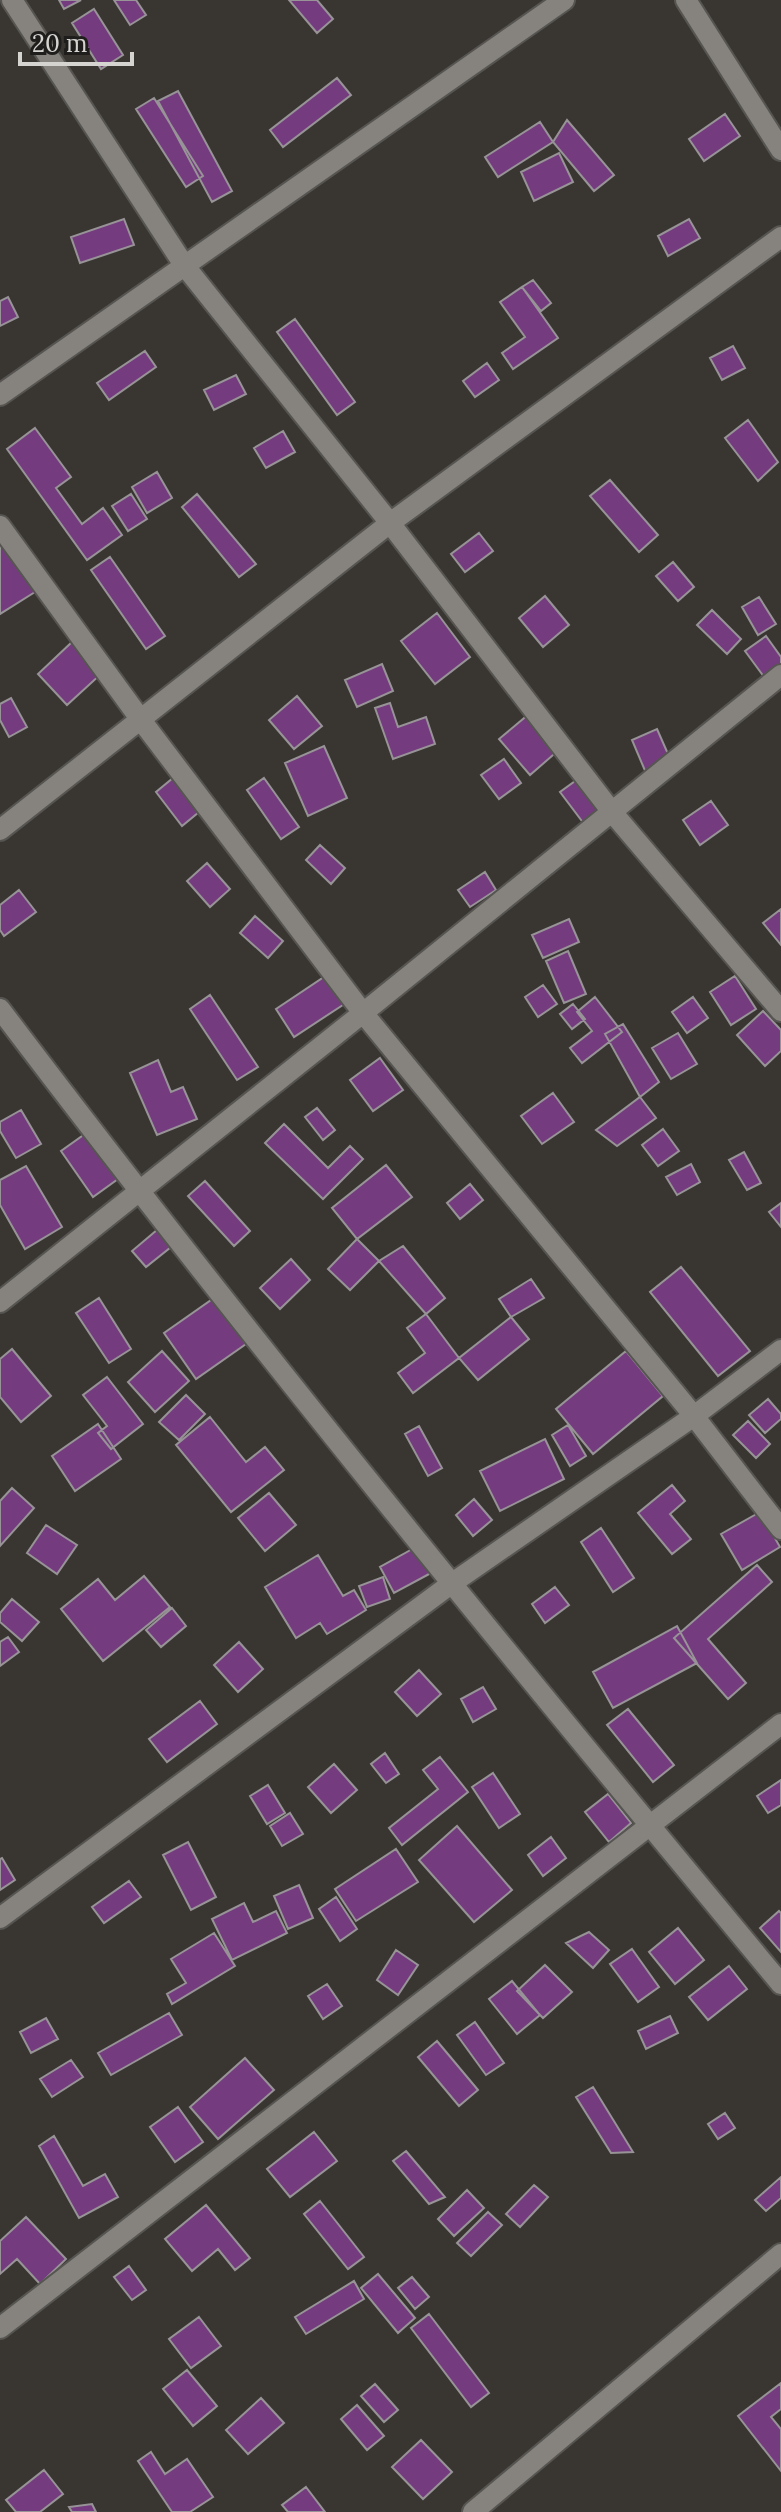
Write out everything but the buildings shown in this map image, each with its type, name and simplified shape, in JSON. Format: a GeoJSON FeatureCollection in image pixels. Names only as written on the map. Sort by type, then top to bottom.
{"type":"FeatureCollection","features":[{"type":"Feature","properties":{"kind":"street"},"geometry":{"type":"LineString","coordinates":[[12,0],[184,265],[390,523],[612,812],[781,1011]]}},
{"type":"Feature","properties":{"kind":"street"},"geometry":{"type":"LineString","coordinates":[[0,395],[564,0]]}},
{"type":"Feature","properties":{"kind":"street"},"geometry":{"type":"LineString","coordinates":[[686,0],[781,150]]}},
{"type":"Feature","properties":{"kind":"street"},"geometry":{"type":"LineString","coordinates":[[0,830],[390,523],[781,237]]}},
{"type":"Feature","properties":{"kind":"street"},"geometry":{"type":"LineString","coordinates":[[0,526],[141,720],[363,1013],[694,1416],[781,1529]]}},
{"type":"Feature","properties":{"kind":"street"},"geometry":{"type":"LineString","coordinates":[[0,1302],[781,675]]}},
{"type":"Feature","properties":{"kind":"street"},"geometry":{"type":"LineString","coordinates":[[0,1009],[138,1191],[451,1584],[781,1984]]}},
{"type":"Feature","properties":{"kind":"street"},"geometry":{"type":"LineString","coordinates":[[0,1918],[451,1584],[694,1416],[781,1350]]}},
{"type":"Feature","properties":{"kind":"street"},"geometry":{"type":"LineString","coordinates":[[0,2328],[781,1724]]}},
{"type":"Feature","properties":{"kind":"street"},"geometry":{"type":"LineString","coordinates":[[473,2512],[781,2254]]}}]}
